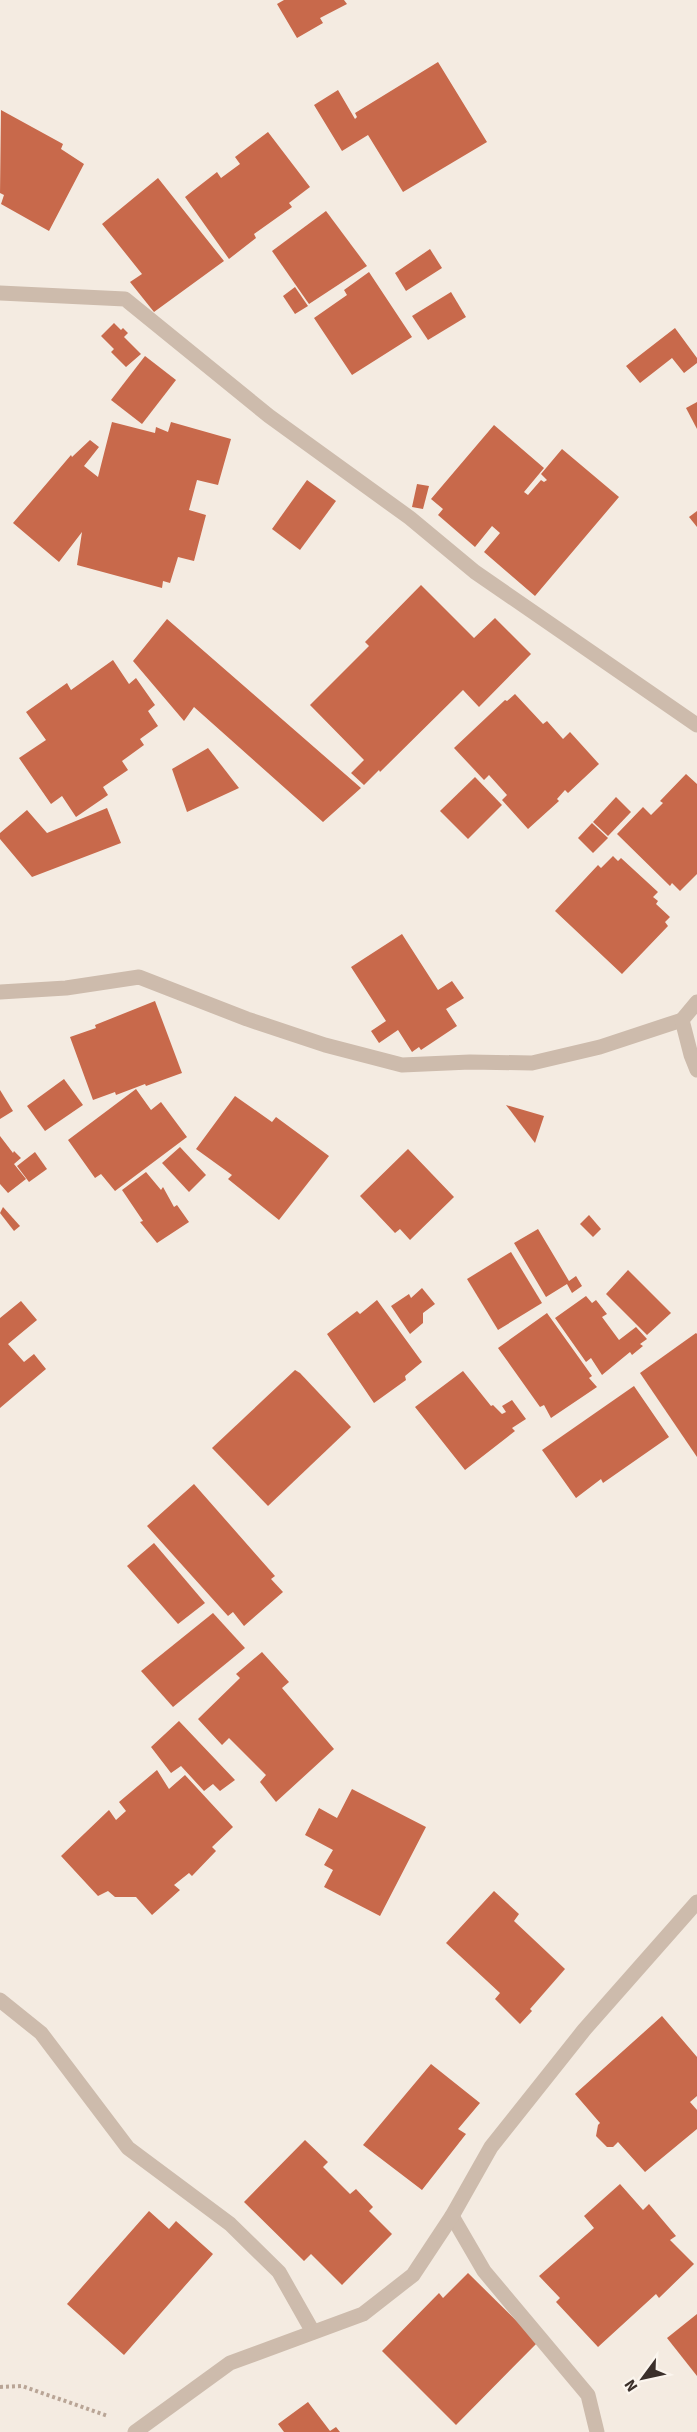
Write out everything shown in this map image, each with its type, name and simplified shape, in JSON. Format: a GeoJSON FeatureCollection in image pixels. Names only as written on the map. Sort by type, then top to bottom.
{"type":"FeatureCollection","features":[{"type":"Feature","properties":{"kind":"street"},"geometry":{"type":"LineString","coordinates":[[0,292],[125,298],[269,416],[410,518],[475,572],[697,725]]}},
{"type":"Feature","properties":{"kind":"street"},"geometry":{"type":"LineString","coordinates":[[0,992],[66,988],[138,977],[302,1038],[402,1065],[470,1062],[532,1063],[600,1047],[682,1020],[697,1002]]}},
{"type":"Feature","properties":{"kind":"street"},"geometry":{"type":"LineString","coordinates":[[682,1020],[697,1070]]}},
{"type":"Feature","properties":{"kind":"street"},"geometry":{"type":"LineString","coordinates":[[137,2430],[230,2363],[363,2314],[413,2275],[453,2216],[491,2147],[584,2030],[697,1902]]}},
{"type":"Feature","properties":{"kind":"street"},"geometry":{"type":"LineString","coordinates":[[0,2000],[41,2033],[128,2148],[230,2224],[279,2271],[313,2332]]}},
{"type":"Feature","properties":{"kind":"street"},"geometry":{"type":"LineString","coordinates":[[453,2216],[484,2271],[588,2395],[597,2432]]}},
{"type":"Feature","properties":{"kind":"path"},"geometry":{"type":"LineString","coordinates":[[0,2387],[22,2386],[137,2430]]}},
{"type":"Feature","properties":{"kind":"building"},"geometry":{"type":"Polygon","coordinates":[[[284,0],[344,0],[347,4],[320,18],[323,23],[297,38],[277,4],[284,0]]]}},
{"type":"Feature","properties":{"kind":"building"},"geometry":{"type":"Polygon","coordinates":[[[438,62],[487,142],[403,192],[368,135],[342,151],[314,105],[338,90],[355,119],[357,117],[355,113],[438,62]]]}},
{"type":"Feature","properties":{"kind":"building"},"geometry":{"type":"Polygon","coordinates":[[[1,110],[63,144],[61,149],[84,164],[49,231],[1,204],[4,195],[0,193],[1,110]]]}},
{"type":"Feature","properties":{"kind":"building"},"geometry":{"type":"Polygon","coordinates":[[[268,132],[310,187],[289,203],[292,207],[254,234],[256,238],[229,259],[185,197],[217,172],[221,178],[240,164],[235,157],[268,132]]]}},
{"type":"Feature","properties":{"kind":"building"},"geometry":{"type":"Polygon","coordinates":[[[158,178],[224,261],[154,312],[130,282],[142,274],[102,224],[158,178]]]}},
{"type":"Feature","properties":{"kind":"building"},"geometry":{"type":"Polygon","coordinates":[[[326,211],[367,266],[309,304],[272,251],[326,211]]]}},
{"type":"Feature","properties":{"kind":"building"},"geometry":{"type":"Polygon","coordinates":[[[430,249],[442,268],[406,291],[395,273],[430,249]]]}},
{"type":"Feature","properties":{"kind":"building"},"geometry":{"type":"Polygon","coordinates":[[[369,272],[412,337],[352,375],[314,318],[347,295],[344,290],[369,272]]]}},
{"type":"Feature","properties":{"kind":"building"},"geometry":{"type":"Polygon","coordinates":[[[295,287],[308,306],[295,314],[283,296],[295,287]]]}},
{"type":"Feature","properties":{"kind":"building"},"geometry":{"type":"Polygon","coordinates":[[[451,292],[466,317],[428,340],[412,316],[451,292]]]}},
{"type":"Feature","properties":{"kind":"building"},"geometry":{"type":"Polygon","coordinates":[[[114,323],[128,333],[124,337],[141,354],[126,367],[111,352],[114,349],[101,336],[114,323]]]}},
{"type":"Feature","properties":{"kind":"building"},"geometry":{"type":"Polygon","coordinates":[[[675,328],[697,358],[697,363],[684,373],[672,358],[640,383],[626,366],[675,328]]]}},
{"type":"Feature","properties":{"kind":"building"},"geometry":{"type":"Polygon","coordinates":[[[145,356],[176,380],[142,424],[111,400],[145,356]]]}},
{"type":"Feature","properties":{"kind":"building"},"geometry":{"type":"Polygon","coordinates":[[[697,402],[697,429],[686,408],[697,402]]]}},
{"type":"Feature","properties":{"kind":"building"},"geometry":{"type":"Polygon","coordinates":[[[112,422],[155,433],[156,427],[168,432],[171,422],[231,439],[218,485],[197,480],[189,510],[206,515],[194,561],[178,557],[170,583],[163,581],[162,588],[77,565],[82,532],[59,562],[13,523],[71,455],[72,457],[90,440],[99,447],[84,466],[98,477],[112,422]]]}},
{"type":"Feature","properties":{"kind":"building"},"geometry":{"type":"Polygon","coordinates":[[[494,425],[544,468],[524,492],[528,495],[541,480],[544,482],[547,480],[541,474],[562,449],[619,497],[535,596],[484,552],[500,533],[492,526],[475,547],[438,515],[443,509],[431,499],[494,425]]]}},
{"type":"Feature","properties":{"kind":"building"},"geometry":{"type":"Polygon","coordinates":[[[307,480],[336,501],[300,550],[272,529],[307,480]]]}},
{"type":"Feature","properties":{"kind":"building"},"geometry":{"type":"Polygon","coordinates":[[[417,484],[429,486],[423,509],[412,507],[417,484]]]}},
{"type":"Feature","properties":{"kind":"building"},"geometry":{"type":"Polygon","coordinates":[[[697,511],[697,527],[689,517],[697,511]]]}},
{"type":"Feature","properties":{"kind":"building"},"geometry":{"type":"Polygon","coordinates":[[[421,585],[474,638],[495,618],[531,654],[479,707],[463,690],[364,785],[351,773],[364,760],[310,705],[369,646],[365,642],[421,585]]]}},
{"type":"Feature","properties":{"kind":"building"},"geometry":{"type":"Polygon","coordinates":[[[167,619],[361,788],[323,822],[194,707],[184,721],[133,661],[167,619]]]}},
{"type":"Feature","properties":{"kind":"building"},"geometry":{"type":"Polygon","coordinates":[[[113,660],[129,684],[136,678],[155,705],[148,711],[158,726],[140,739],[144,745],[122,761],[128,770],[103,787],[108,795],[76,817],[62,796],[51,804],[19,758],[46,740],[26,712],[67,683],[71,690],[113,660]]]}},
{"type":"Feature","properties":{"kind":"building"},"geometry":{"type":"Polygon","coordinates":[[[515,694],[543,724],[547,721],[563,739],[570,732],[599,764],[568,793],[565,790],[557,799],[559,801],[528,829],[502,800],[507,795],[489,775],[484,780],[454,748],[505,700],[507,701],[515,694]]]}},
{"type":"Feature","properties":{"kind":"building"},"geometry":{"type":"Polygon","coordinates":[[[208,748],[239,788],[187,812],[172,769],[208,748]]]}},
{"type":"Feature","properties":{"kind":"building"},"geometry":{"type":"Polygon","coordinates":[[[686,774],[697,784],[697,874],[680,891],[672,883],[670,886],[617,834],[643,807],[651,815],[663,803],[660,801],[686,774]]]}},
{"type":"Feature","properties":{"kind":"building"},"geometry":{"type":"Polygon","coordinates":[[[475,777],[502,805],[468,839],[440,811],[475,777]]]}},
{"type":"Feature","properties":{"kind":"building"},"geometry":{"type":"Polygon","coordinates":[[[616,797],[631,812],[608,836],[593,822],[616,797]]]}},
{"type":"Feature","properties":{"kind":"building"},"geometry":{"type":"Polygon","coordinates":[[[107,808],[121,843],[32,877],[0,839],[0,833],[27,810],[47,833],[107,808]]]}},
{"type":"Feature","properties":{"kind":"building"},"geometry":{"type":"Polygon","coordinates":[[[592,823],[608,838],[593,853],[578,838],[592,823]]]}},
{"type":"Feature","properties":{"kind":"building"},"geometry":{"type":"Polygon","coordinates":[[[613,856],[618,861],[621,858],[658,892],[653,897],[658,901],[656,904],[670,917],[665,922],[668,926],[622,974],[555,911],[598,865],[601,868],[613,856]]]}},
{"type":"Feature","properties":{"kind":"building"},"geometry":{"type":"Polygon","coordinates":[[[402,934],[438,990],[452,981],[464,998],[446,1009],[457,1026],[421,1050],[419,1047],[412,1052],[398,1030],[379,1043],[371,1031],[386,1021],[351,967],[402,934]]]}},
{"type":"Feature","properties":{"kind":"building"},"geometry":{"type":"Polygon","coordinates":[[[155,1001],[182,1073],[146,1086],[145,1084],[116,1095],[115,1092],[93,1100],[70,1037],[96,1028],[95,1025],[155,1001]]]}},
{"type":"Feature","properties":{"kind":"building"},"geometry":{"type":"Polygon","coordinates":[[[64,1079],[83,1105],[45,1131],[27,1106],[64,1079]]]}},
{"type":"Feature","properties":{"kind":"building"},"geometry":{"type":"Polygon","coordinates":[[[136,1089],[151,1110],[161,1102],[187,1137],[115,1191],[101,1174],[95,1178],[68,1140],[136,1089]]]}},
{"type":"Feature","properties":{"kind":"building"},"geometry":{"type":"Polygon","coordinates":[[[0,1090],[13,1111],[0,1119],[0,1090]]]}},
{"type":"Feature","properties":{"kind":"building"},"geometry":{"type":"Polygon","coordinates":[[[235,1096],[272,1122],[276,1117],[329,1156],[279,1220],[228,1179],[232,1175],[196,1149],[235,1096]]]}},
{"type":"Feature","properties":{"kind":"building"},"geometry":{"type":"Polygon","coordinates":[[[506,1105],[544,1116],[535,1143],[506,1105]]]}},
{"type":"Feature","properties":{"kind":"building"},"geometry":{"type":"Polygon","coordinates":[[[0,1136],[13,1153],[14,1151],[21,1158],[14,1164],[26,1179],[8,1193],[0,1184],[0,1136]]]}},
{"type":"Feature","properties":{"kind":"building"},"geometry":{"type":"Polygon","coordinates":[[[180,1147],[206,1175],[189,1192],[162,1163],[180,1147]]]}},
{"type":"Feature","properties":{"kind":"building"},"geometry":{"type":"Polygon","coordinates":[[[408,1149],[454,1197],[410,1240],[400,1229],[395,1233],[360,1196],[408,1149]]]}},
{"type":"Feature","properties":{"kind":"building"},"geometry":{"type":"Polygon","coordinates":[[[35,1152],[47,1169],[29,1182],[17,1166],[35,1152]]]}},
{"type":"Feature","properties":{"kind":"building"},"geometry":{"type":"Polygon","coordinates":[[[146,1172],[161,1190],[163,1187],[174,1207],[177,1205],[189,1222],[157,1243],[140,1222],[143,1221],[122,1190],[146,1172]]]}},
{"type":"Feature","properties":{"kind":"building"},"geometry":{"type":"Polygon","coordinates":[[[3,1207],[20,1226],[14,1231],[0,1213],[3,1207]]]}},
{"type":"Feature","properties":{"kind":"building"},"geometry":{"type":"Polygon","coordinates":[[[589,1215],[601,1229],[593,1237],[580,1224],[589,1215]]]}},
{"type":"Feature","properties":{"kind":"building"},"geometry":{"type":"Polygon","coordinates":[[[538,1229],[569,1281],[576,1276],[582,1286],[572,1293],[567,1284],[546,1297],[514,1243],[538,1229]]]}},
{"type":"Feature","properties":{"kind":"building"},"geometry":{"type":"Polygon","coordinates":[[[511,1252],[542,1303],[498,1330],[467,1279],[511,1252]]]}},
{"type":"Feature","properties":{"kind":"building"},"geometry":{"type":"Polygon","coordinates":[[[628,1270],[671,1313],[647,1335],[606,1294],[628,1270]]]}},
{"type":"Feature","properties":{"kind":"building"},"geometry":{"type":"Polygon","coordinates":[[[422,1288],[435,1304],[423,1313],[423,1323],[410,1334],[391,1306],[409,1294],[411,1298],[422,1288]]]}},
{"type":"Feature","properties":{"kind":"building"},"geometry":{"type":"Polygon","coordinates":[[[586,1296],[592,1303],[596,1300],[607,1314],[602,1317],[619,1340],[636,1327],[647,1339],[640,1344],[643,1346],[632,1355],[630,1352],[602,1375],[591,1358],[586,1362],[555,1318],[586,1296]]]}},
{"type":"Feature","properties":{"kind":"building"},"geometry":{"type":"Polygon","coordinates":[[[377,1300],[422,1362],[405,1376],[406,1380],[374,1403],[327,1334],[357,1311],[360,1314],[377,1300]]]}},
{"type":"Feature","properties":{"kind":"building"},"geometry":{"type":"Polygon","coordinates":[[[21,1301],[37,1320],[8,1344],[24,1362],[34,1354],[46,1369],[0,1408],[0,1318],[21,1301]]]}},
{"type":"Feature","properties":{"kind":"building"},"geometry":{"type":"Polygon","coordinates":[[[547,1313],[592,1376],[589,1378],[597,1387],[551,1418],[544,1405],[540,1407],[498,1348],[547,1313]]]}},
{"type":"Feature","properties":{"kind":"building"},"geometry":{"type":"Polygon","coordinates":[[[697,1334],[697,1457],[640,1373],[697,1334]]]}},
{"type":"Feature","properties":{"kind":"building"},"geometry":{"type":"Polygon","coordinates":[[[295,1370],[351,1427],[268,1506],[212,1448],[295,1370]]]}},
{"type":"Feature","properties":{"kind":"building"},"geometry":{"type":"Polygon","coordinates":[[[463,1371],[491,1406],[493,1405],[502,1414],[506,1412],[502,1406],[512,1400],[526,1419],[512,1428],[515,1431],[465,1470],[415,1407],[463,1371]]]}},
{"type":"Feature","properties":{"kind":"building"},"geometry":{"type":"Polygon","coordinates":[[[634,1386],[669,1437],[603,1483],[601,1479],[576,1498],[542,1450],[634,1386]]]}},
{"type":"Feature","properties":{"kind":"building"},"geometry":{"type":"Polygon","coordinates":[[[194,1484],[275,1576],[271,1579],[283,1592],[244,1626],[233,1612],[228,1616],[147,1526],[194,1484]]]}},
{"type":"Feature","properties":{"kind":"building"},"geometry":{"type":"Polygon","coordinates":[[[154,1543],[205,1603],[178,1624],[127,1566],[154,1543]]]}},
{"type":"Feature","properties":{"kind":"building"},"geometry":{"type":"Polygon","coordinates":[[[213,1613],[245,1648],[173,1707],[141,1671],[213,1613]]]}},
{"type":"Feature","properties":{"kind":"building"},"geometry":{"type":"Polygon","coordinates":[[[262,1652],[289,1682],[282,1688],[334,1749],[276,1802],[260,1782],[266,1775],[229,1738],[222,1745],[198,1719],[240,1678],[236,1674],[262,1652]]]}},
{"type":"Feature","properties":{"kind":"building"},"geometry":{"type":"Polygon","coordinates":[[[179,1721],[235,1780],[220,1791],[213,1784],[204,1791],[181,1766],[171,1773],[151,1747],[179,1721]]]}},
{"type":"Feature","properties":{"kind":"building"},"geometry":{"type":"Polygon","coordinates":[[[157,1770],[169,1789],[185,1775],[233,1827],[212,1847],[216,1851],[192,1876],[189,1873],[174,1885],[180,1890],[152,1915],[136,1897],[115,1897],[108,1891],[98,1896],[61,1856],[109,1810],[116,1820],[126,1811],[119,1802],[157,1770]]]}},
{"type":"Feature","properties":{"kind":"building"},"geometry":{"type":"Polygon","coordinates":[[[352,1789],[426,1827],[380,1916],[324,1887],[333,1870],[324,1865],[333,1850],[305,1835],[319,1808],[337,1818],[352,1789]]]}},
{"type":"Feature","properties":{"kind":"building"},"geometry":{"type":"Polygon","coordinates":[[[494,1891],[519,1914],[514,1921],[565,1969],[520,2024],[495,1999],[500,1993],[446,1943],[494,1891]]]}},
{"type":"Feature","properties":{"kind":"building"},"geometry":{"type":"Polygon","coordinates":[[[662,2016],[697,2057],[697,2096],[690,2102],[697,2110],[697,2129],[645,2172],[618,2142],[613,2147],[607,2147],[596,2136],[600,2123],[575,2094],[662,2016]]]}},
{"type":"Feature","properties":{"kind":"building"},"geometry":{"type":"Polygon","coordinates":[[[431,2064],[480,2103],[458,2129],[466,2134],[422,2190],[363,2145],[431,2064]]]}},
{"type":"Feature","properties":{"kind":"building"},"geometry":{"type":"Polygon","coordinates":[[[305,2140],[328,2162],[323,2167],[350,2194],[356,2189],[373,2207],[369,2211],[392,2234],[342,2285],[311,2254],[304,2261],[244,2202],[305,2140]]]}},
{"type":"Feature","properties":{"kind":"building"},"geometry":{"type":"Polygon","coordinates":[[[620,2184],[643,2210],[649,2204],[676,2236],[670,2240],[694,2264],[659,2298],[656,2294],[598,2347],[556,2302],[560,2298],[539,2276],[594,2228],[584,2216],[620,2184]]]}},
{"type":"Feature","properties":{"kind":"building"},"geometry":{"type":"Polygon","coordinates":[[[149,2211],[169,2229],[176,2221],[213,2254],[124,2355],[67,2304],[149,2211]]]}},
{"type":"Feature","properties":{"kind":"building"},"geometry":{"type":"Polygon","coordinates":[[[468,2273],[538,2342],[456,2425],[382,2351],[439,2293],[443,2298],[468,2273]]]}},
{"type":"Feature","properties":{"kind":"building"},"geometry":{"type":"Polygon","coordinates":[[[697,2314],[697,2376],[667,2338],[697,2314]]]}},
{"type":"Feature","properties":{"kind":"building"},"geometry":{"type":"Polygon","coordinates":[[[308,2402],[330,2431],[336,2427],[340,2432],[284,2432],[278,2424],[308,2402]]]}}]}
